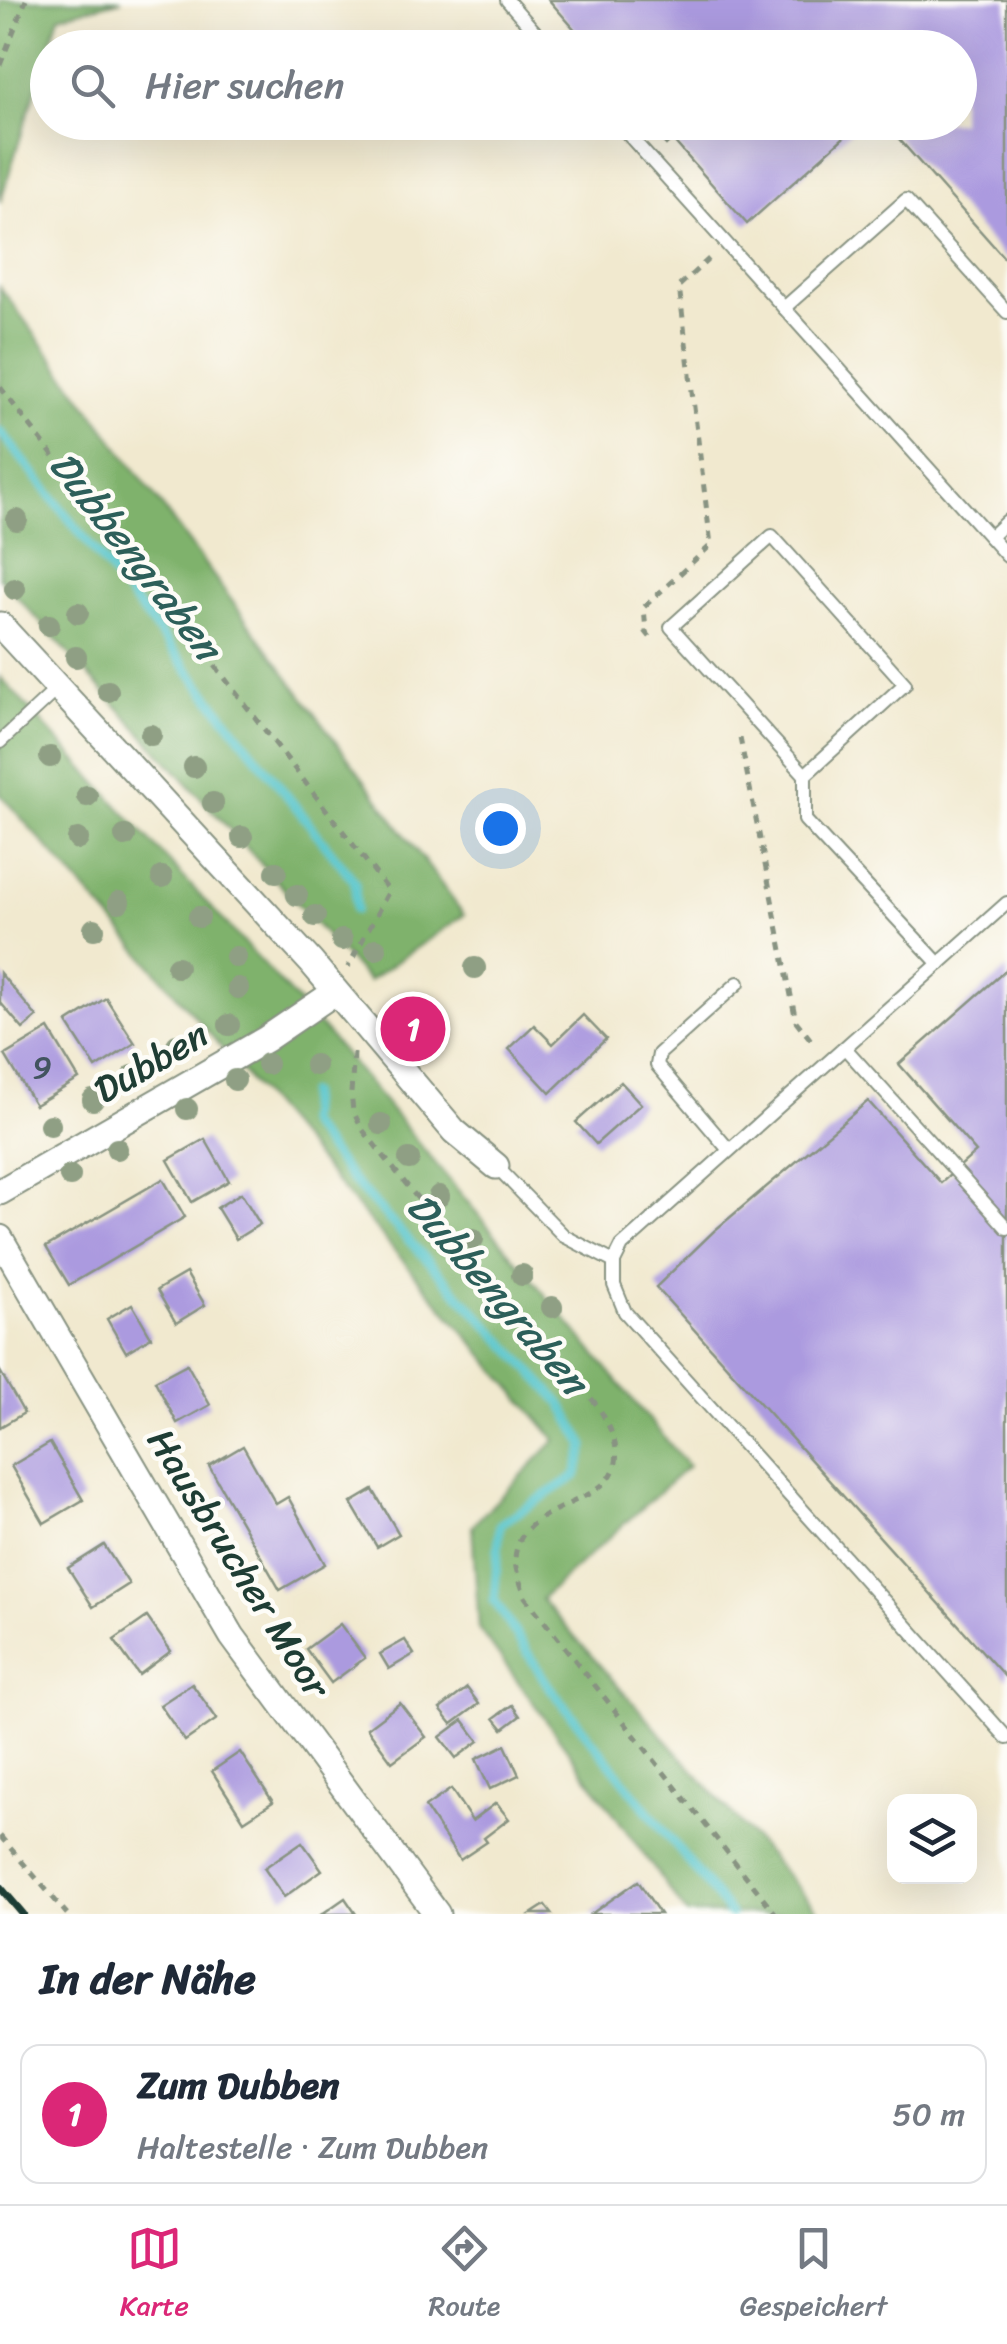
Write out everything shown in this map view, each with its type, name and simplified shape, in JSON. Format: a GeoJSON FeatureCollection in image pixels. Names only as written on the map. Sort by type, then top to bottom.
{"type":"FeatureCollection","features":[{"type":"Feature","properties":{"kind":"street"},"geometry":{"type":"LineString","coordinates":[[0,625],[335,992],[454,1130],[496,1166]]}},
{"type":"Feature","properties":{"kind":"street","name":"Dubben"},"geometry":{"type":"LineString","coordinates":[[0,1192],[266,1039],[335,992]]}},
{"type":"Feature","properties":{"kind":"street","name":"Hausbrucher Moor"},"geometry":{"type":"LineString","coordinates":[[0,1238],[232,1636],[437,1914]]}},
{"type":"Feature","properties":{"kind":"lane"},"geometry":{"type":"LineString","coordinates":[[507,0],[533,30]]}},
{"type":"Feature","properties":{"kind":"lane"},"geometry":{"type":"LineString","coordinates":[[633,140],[1007,556]]}},
{"type":"Feature","properties":{"kind":"lane"},"geometry":{"type":"LineString","coordinates":[[784,308],[906,200],[1007,312]]}},
{"type":"Feature","properties":{"kind":"lane"},"geometry":{"type":"LineString","coordinates":[[990,536],[1007,521]]}},
{"type":"Feature","properties":{"kind":"lane"},"geometry":{"type":"LineString","coordinates":[[805,775],[905,684],[772,536],[672,627],[805,775],[805,820],[939,964]]}},
{"type":"Feature","properties":{"kind":"lane"},"geometry":{"type":"LineString","coordinates":[[0,742],[58,688]]}},
{"type":"Feature","properties":{"kind":"lane"},"geometry":{"type":"LineString","coordinates":[[1007,904],[622,1246],[614,1262],[614,1284],[626,1312],[1007,1738]]}},
{"type":"Feature","properties":{"kind":"lane"},"geometry":{"type":"LineString","coordinates":[[728,1150],[656,1065],[659,1054],[738,983]]}},
{"type":"Feature","properties":{"kind":"lane"},"geometry":{"type":"LineString","coordinates":[[844,1048],[1007,1228]]}},
{"type":"Feature","properties":{"kind":"lane"},"geometry":{"type":"LineString","coordinates":[[496,1166],[564,1236],[614,1262]]}},
{"type":"Feature","properties":{"kind":"path"},"geometry":{"type":"LineString","coordinates":[[0,65],[26,0]]}},
{"type":"Feature","properties":{"kind":"path"},"geometry":{"type":"LineString","coordinates":[[0,387],[389,891],[335,992]]}},
{"type":"Feature","properties":{"kind":"path"},"geometry":{"type":"LineString","coordinates":[[360,1021],[350,1077],[353,1110],[362,1129],[597,1405],[614,1431],[618,1456],[609,1479],[588,1496],[532,1526],[520,1540],[515,1561],[526,1597],[776,1914]]}},
{"type":"Feature","properties":{"kind":"path"},"geometry":{"type":"LineString","coordinates":[[0,1836],[66,1914]]}},
{"type":"Feature","properties":{"kind":"green space"},"geometry":{"type":"Polygon","coordinates":[[[0,0],[122,0],[59,16],[55,30],[30,30],[30,107],[0,202],[0,0]]]}},
{"type":"Feature","properties":{"kind":"green space"},"geometry":{"type":"Polygon","coordinates":[[[0,287],[464,915],[368,981],[0,578],[0,287]]]}},
{"type":"Feature","properties":{"kind":"green space"},"geometry":{"type":"Polygon","coordinates":[[[0,677],[330,1037],[688,1466],[541,1599],[821,1914],[687,1914],[479,1628],[472,1526],[556,1440],[0,794],[0,677]]]}},
{"type":"Feature","properties":{"kind":"building"},"geometry":{"type":"Polygon","coordinates":[[[549,0],[1007,0],[1007,261],[900,140],[977,140],[977,30],[575,30],[549,0]]]}},
{"type":"Feature","properties":{"kind":"building"},"geometry":{"type":"Polygon","coordinates":[[[673,140],[841,140],[747,224],[673,140]]]}},
{"type":"Feature","properties":{"kind":"building"},"geometry":{"type":"Polygon","coordinates":[[[1007,969],[1007,1679],[656,1287],[714,1231],[868,1101],[941,1183],[976,1152],[899,1064],[1007,969]]]}},
{"type":"Feature","properties":{"kind":"building"},"geometry":{"type":"Polygon","coordinates":[[[0,973],[37,1017],[23,1029],[0,1002],[0,973]]]}},
{"type":"Feature","properties":{"kind":"building"},"geometry":{"type":"Polygon","coordinates":[[[106,998],[135,1043],[96,1068],[67,1023],[106,998]]]}},
{"type":"Feature","properties":{"kind":"building"},"geometry":{"type":"Polygon","coordinates":[[[583,1015],[606,1039],[550,1093],[509,1049],[534,1025],[553,1044],[583,1015]]]}},
{"type":"Feature","properties":{"kind":"building"},"geometry":{"type":"Polygon","coordinates":[[[49,1029],[79,1079],[35,1105],[5,1055],[49,1029]]]}},
{"type":"Feature","properties":{"kind":"building"},"geometry":{"type":"Polygon","coordinates":[[[621,1082],[641,1104],[596,1144],[576,1122],[621,1082]]]}},
{"type":"Feature","properties":{"kind":"building"},"geometry":{"type":"Polygon","coordinates":[[[205,1139],[229,1181],[192,1202],[168,1160],[205,1139]]]}},
{"type":"Feature","properties":{"kind":"building"},"geometry":{"type":"Polygon","coordinates":[[[163,1179],[185,1217],[69,1285],[46,1247],[163,1179]]]}},
{"type":"Feature","properties":{"kind":"building"},"geometry":{"type":"Polygon","coordinates":[[[241,1193],[260,1224],[236,1239],[217,1208],[241,1193]]]}},
{"type":"Feature","properties":{"kind":"building"},"geometry":{"type":"Polygon","coordinates":[[[186,1273],[205,1305],[176,1323],[157,1290],[186,1273]]]}},
{"type":"Feature","properties":{"kind":"building"},"geometry":{"type":"Polygon","coordinates":[[[132,1304],[151,1337],[126,1352],[107,1319],[132,1304]]]}},
{"type":"Feature","properties":{"kind":"building"},"geometry":{"type":"Polygon","coordinates":[[[187,1364],[210,1405],[177,1423],[155,1381],[187,1364]]]}},
{"type":"Feature","properties":{"kind":"building"},"geometry":{"type":"Polygon","coordinates":[[[0,1371],[24,1413],[0,1427],[0,1371]]]}},
{"type":"Feature","properties":{"kind":"building"},"geometry":{"type":"Polygon","coordinates":[[[50,1443],[83,1500],[44,1523],[11,1466],[50,1443]]]}},
{"type":"Feature","properties":{"kind":"building"},"geometry":{"type":"Polygon","coordinates":[[[243,1446],[276,1504],[288,1497],[325,1564],[280,1590],[209,1466],[243,1446]]]}},
{"type":"Feature","properties":{"kind":"building"},"geometry":{"type":"Polygon","coordinates":[[[373,1490],[399,1534],[377,1547],[351,1503],[373,1490]]]}},
{"type":"Feature","properties":{"kind":"building"},"geometry":{"type":"Polygon","coordinates":[[[104,1545],[129,1584],[93,1607],[68,1568],[104,1545]]]}},
{"type":"Feature","properties":{"kind":"building"},"geometry":{"type":"Polygon","coordinates":[[[147,1617],[171,1651],[139,1675],[114,1640],[147,1617]]]}},
{"type":"Feature","properties":{"kind":"building"},"geometry":{"type":"Polygon","coordinates":[[[340,1624],[365,1658],[331,1683],[306,1649],[340,1624]]]}},
{"type":"Feature","properties":{"kind":"building"},"geometry":{"type":"Polygon","coordinates":[[[405,1640],[414,1654],[389,1669],[380,1654],[405,1640]]]}},
{"type":"Feature","properties":{"kind":"building"},"geometry":{"type":"Polygon","coordinates":[[[192,1684],[217,1719],[185,1741],[160,1705],[192,1684]]]}},
{"type":"Feature","properties":{"kind":"building"},"geometry":{"type":"Polygon","coordinates":[[[467,1688],[479,1704],[452,1724],[440,1709],[467,1688]]]}},
{"type":"Feature","properties":{"kind":"building"},"geometry":{"type":"Polygon","coordinates":[[[400,1703],[426,1737],[392,1762],[367,1728],[400,1703]]]}},
{"type":"Feature","properties":{"kind":"building"},"geometry":{"type":"Polygon","coordinates":[[[512,1705],[520,1716],[503,1729],[494,1718],[512,1705]]]}},
{"type":"Feature","properties":{"kind":"building"},"geometry":{"type":"Polygon","coordinates":[[[463,1720],[479,1741],[456,1758],[440,1737],[463,1720]]]}},
{"type":"Feature","properties":{"kind":"building"},"geometry":{"type":"Polygon","coordinates":[[[505,1745],[519,1775],[490,1789],[476,1759],[505,1745]]]}},
{"type":"Feature","properties":{"kind":"building"},"geometry":{"type":"Polygon","coordinates":[[[240,1752],[273,1802],[244,1821],[212,1771],[240,1752]]]}},
{"type":"Feature","properties":{"kind":"building"},"geometry":{"type":"Polygon","coordinates":[[[451,1789],[472,1821],[496,1803],[509,1819],[484,1838],[487,1842],[460,1860],[425,1807],[451,1789]]]}},
{"type":"Feature","properties":{"kind":"building"},"geometry":{"type":"Polygon","coordinates":[[[302,1842],[322,1870],[284,1897],[264,1868],[302,1842]]]}},
{"type":"Feature","properties":{"kind":"building"},"geometry":{"type":"Polygon","coordinates":[[[638,1881],[660,1914],[591,1914],[638,1881]]]}},
{"type":"Feature","properties":{"kind":"building"},"geometry":{"type":"Polygon","coordinates":[[[345,1898],[356,1914],[322,1914],[345,1898]]]}},
{"type":"Feature","properties":{"kind":"building"},"geometry":{"type":"Polygon","coordinates":[[[545,1905],[552,1914],[531,1914],[545,1905]]]}},
{"type":"Feature","properties":{"kind":"waterway","name":"Dubbengraben"},"geometry":{"type":"LineString","coordinates":[[0,431],[355,882],[356,910]]}},
{"type":"Feature","properties":{"kind":"waterway","name":"Dubbengraben"},"geometry":{"type":"LineString","coordinates":[[309,1093],[307,1123],[352,1180],[561,1403],[585,1446],[576,1476],[500,1524],[494,1600],[548,1685],[730,1914]]}},
{"type":"Feature","properties":{"kind":"railway"},"geometry":{"type":"LineString","coordinates":[[0,1887],[23,1914]]}},
{"type":"Feature","properties":{"kind":"place","name":"Zum Dubben"},"geometry":{"type":"Point","coordinates":[413,1029]}}]}
